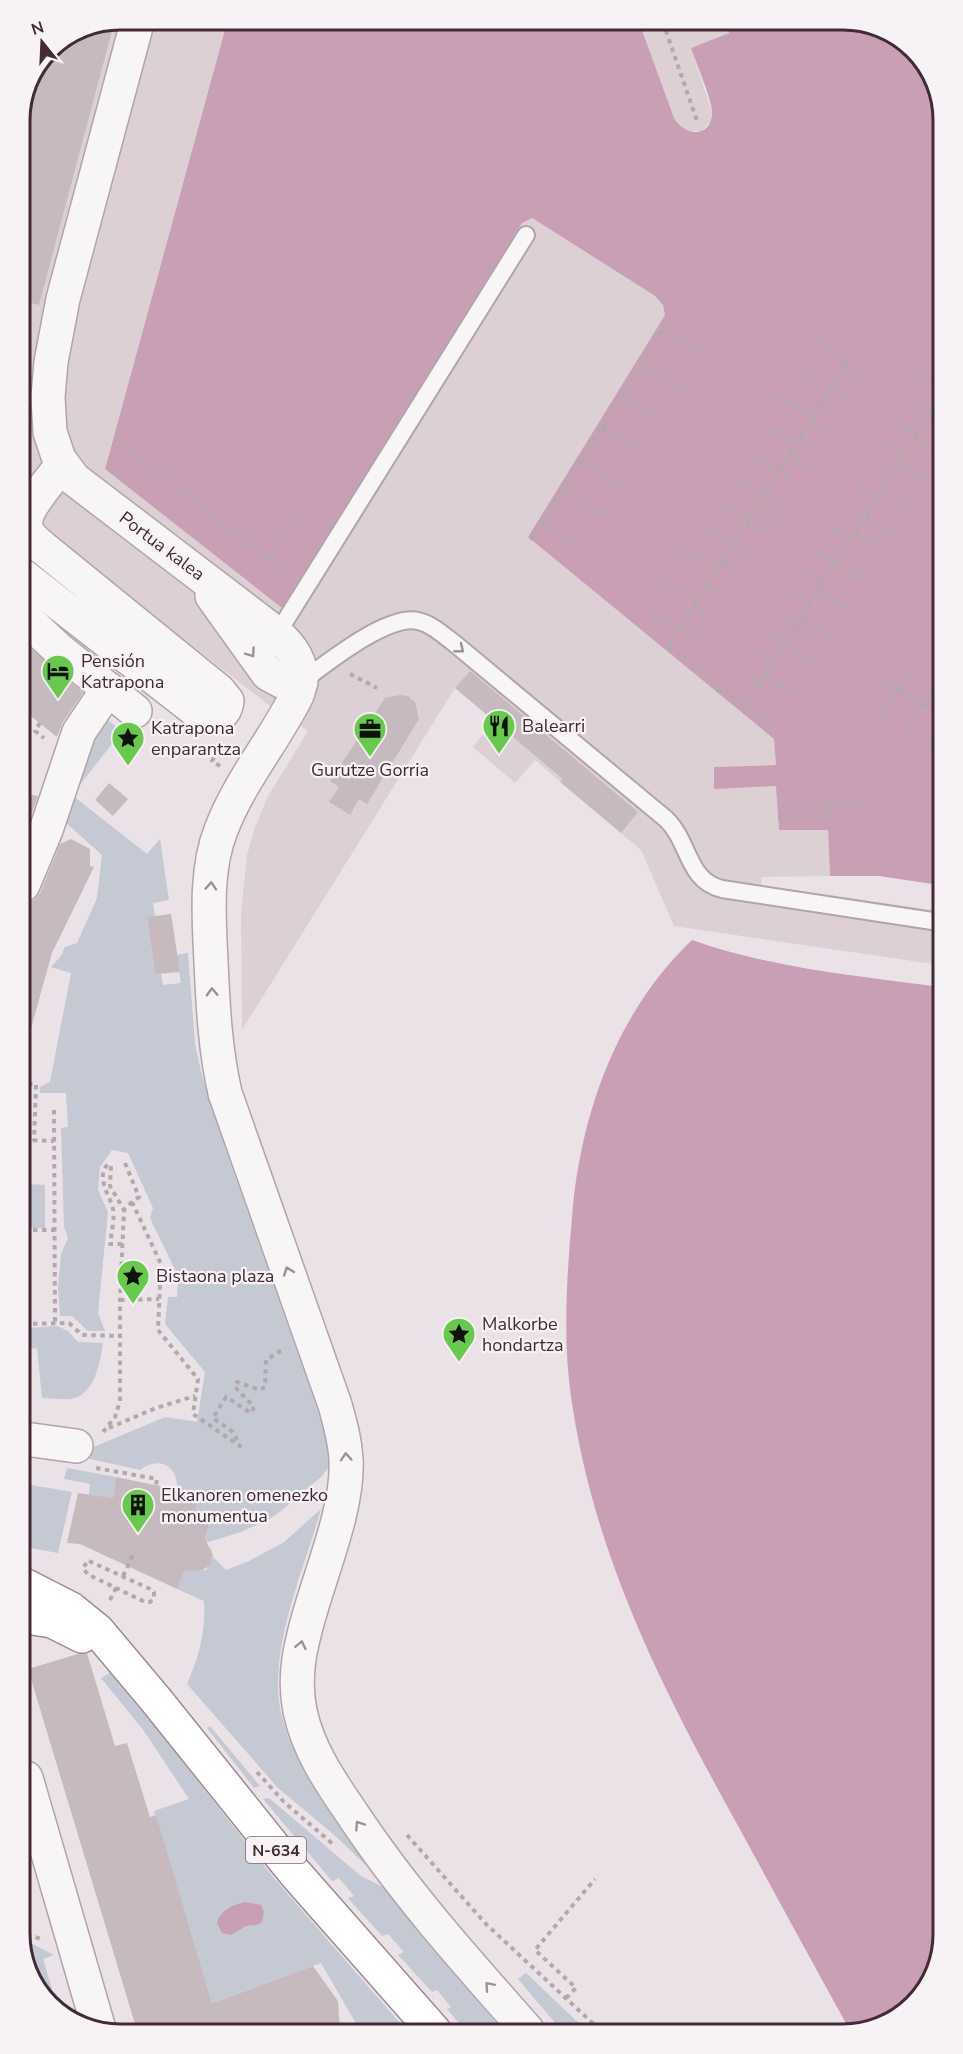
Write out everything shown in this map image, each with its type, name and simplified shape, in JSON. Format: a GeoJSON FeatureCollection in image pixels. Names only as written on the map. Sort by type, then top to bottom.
{"type":"FeatureCollection","features":[{"type":"Feature","properties":{"kind":"highway","name":"N-634"},"geometry":{"type":"LineString","coordinates":[[30,1588],[78,1613],[98,1631],[294,1872],[428,2024]]}},
{"type":"Feature","properties":{"kind":"highway","name":"N-634"},"geometry":{"type":"LineString","coordinates":[[35,1623],[76,1632],[124,1663]]}},
{"type":"Feature","properties":{"kind":"street","name":"Portua kalea"},"geometry":{"type":"LineString","coordinates":[[135,30],[53,346],[48,387],[48,416],[54,446],[62,465],[82,486],[277,634],[296,656],[301,667],[301,682]]}},
{"type":"Feature","properties":{"kind":"street"},"geometry":{"type":"LineString","coordinates":[[30,511],[62,465]]}},
{"type":"Feature","properties":{"kind":"street"},"geometry":{"type":"LineString","coordinates":[[30,535],[219,691],[227,701],[225,710],[219,716],[213,717],[198,712],[30,582]]}},
{"type":"Feature","properties":{"kind":"street"},"geometry":{"type":"LineString","coordinates":[[194,570],[268,674],[283,682],[301,682],[292,703],[227,817],[216,844],[209,924],[215,1039],[221,1075],[230,1109],[332,1395],[345,1448],[346,1472],[341,1506],[299,1655],[297,1685],[304,1726],[326,1775],[387,1864],[428,1916],[522,2024]]}},
{"type":"Feature","properties":{"kind":"street"},"geometry":{"type":"LineString","coordinates":[[30,622],[135,711]]}},
{"type":"Feature","properties":{"kind":"street"},"geometry":{"type":"LineString","coordinates":[[30,868],[46,830],[79,732],[108,689]]}},
{"type":"Feature","properties":{"kind":"street"},"geometry":{"type":"LineString","coordinates":[[30,1440],[85,1456]]}},
{"type":"Feature","properties":{"kind":"street"},"geometry":{"type":"LineString","coordinates":[[30,1792],[96,2020]]}},
{"type":"Feature","properties":{"kind":"lane"},"geometry":{"type":"LineString","coordinates":[[277,634],[526,235]]}},
{"type":"Feature","properties":{"kind":"lane"},"geometry":{"type":"LineString","coordinates":[[301,682],[348,648],[375,632],[393,624],[411,620],[427,624],[447,638],[673,825],[699,876],[708,885],[933,921]]}},
{"type":"Feature","properties":{"kind":"path"},"geometry":{"type":"LineString","coordinates":[[666,30],[698,124]]}},
{"type":"Feature","properties":{"kind":"path"},"geometry":{"type":"LineString","coordinates":[[531,540],[669,320]]}},
{"type":"Feature","properties":{"kind":"path"},"geometry":{"type":"LineString","coordinates":[[664,329],[707,357]]}},
{"type":"Feature","properties":{"kind":"path"},"geometry":{"type":"LineString","coordinates":[[772,727],[668,646],[848,362],[816,341]]}},
{"type":"Feature","properties":{"kind":"path"},"geometry":{"type":"LineString","coordinates":[[642,365],[684,391]]}},
{"type":"Feature","properties":{"kind":"path"},"geometry":{"type":"LineString","coordinates":[[797,367],[849,398]]}},
{"type":"Feature","properties":{"kind":"path"},"geometry":{"type":"LineString","coordinates":[[844,368],[861,380]]}},
{"type":"Feature","properties":{"kind":"path"},"geometry":{"type":"LineString","coordinates":[[918,374],[933,384]]}},
{"type":"Feature","properties":{"kind":"path"},"geometry":{"type":"LineString","coordinates":[[622,395],[664,423]]}},
{"type":"Feature","properties":{"kind":"path"},"geometry":{"type":"LineString","coordinates":[[779,396],[828,432]]}},
{"type":"Feature","properties":{"kind":"path"},"geometry":{"type":"LineString","coordinates":[[913,403],[931,414]]}},
{"type":"Feature","properties":{"kind":"path"},"geometry":{"type":"LineString","coordinates":[[820,406],[837,416]]}},
{"type":"Feature","properties":{"kind":"path"},"geometry":{"type":"LineString","coordinates":[[745,705],[933,411]]}},
{"type":"Feature","properties":{"kind":"path"},"geometry":{"type":"LineString","coordinates":[[762,423],[796,444]]}},
{"type":"Feature","properties":{"kind":"path"},"geometry":{"type":"LineString","coordinates":[[901,423],[933,448]]}},
{"type":"Feature","properties":{"kind":"path"},"geometry":{"type":"LineString","coordinates":[[602,428],[646,454]]}},
{"type":"Feature","properties":{"kind":"path"},"geometry":{"type":"LineString","coordinates":[[800,438],[817,448]]}},
{"type":"Feature","properties":{"kind":"path"},"geometry":{"type":"LineString","coordinates":[[114,439],[278,567]]}},
{"type":"Feature","properties":{"kind":"path"},"geometry":{"type":"LineString","coordinates":[[887,445],[904,455]]}},
{"type":"Feature","properties":{"kind":"path"},"geometry":{"type":"LineString","coordinates":[[747,452],[795,484]]}},
{"type":"Feature","properties":{"kind":"path"},"geometry":{"type":"LineString","coordinates":[[789,455],[808,468]]}},
{"type":"Feature","properties":{"kind":"path"},"geometry":{"type":"LineString","coordinates":[[581,461],[623,488]]}},
{"type":"Feature","properties":{"kind":"path"},"geometry":{"type":"LineString","coordinates":[[899,464],[928,481]]}},
{"type":"Feature","properties":{"kind":"path"},"geometry":{"type":"LineString","coordinates":[[874,467],[891,478]]}},
{"type":"Feature","properties":{"kind":"path"},"geometry":{"type":"LineString","coordinates":[[733,476],[783,504]]}},
{"type":"Feature","properties":{"kind":"path"},"geometry":{"type":"LineString","coordinates":[[860,488],[878,498]]}},
{"type":"Feature","properties":{"kind":"path"},"geometry":{"type":"LineString","coordinates":[[563,489],[606,516]]}},
{"type":"Feature","properties":{"kind":"path"},"geometry":{"type":"LineString","coordinates":[[882,491],[909,508]]}},
{"type":"Feature","properties":{"kind":"path"},"geometry":{"type":"LineString","coordinates":[[717,500],[762,534]]}},
{"type":"Feature","properties":{"kind":"path"},"geometry":{"type":"LineString","coordinates":[[757,505],[777,518]]}},
{"type":"Feature","properties":{"kind":"path"},"geometry":{"type":"LineString","coordinates":[[845,510],[865,518],[897,538]]}},
{"type":"Feature","properties":{"kind":"path"},"geometry":{"type":"LineString","coordinates":[[267,558],[299,516]]}},
{"type":"Feature","properties":{"kind":"path"},"geometry":{"type":"LineString","coordinates":[[543,522],[585,550]]}},
{"type":"Feature","properties":{"kind":"path"},"geometry":{"type":"LineString","coordinates":[[701,524],[750,556]]}},
{"type":"Feature","properties":{"kind":"path"},"geometry":{"type":"LineString","coordinates":[[833,529],[851,540]]}},
{"type":"Feature","properties":{"kind":"path"},"geometry":{"type":"LineString","coordinates":[[855,533],[885,552]]}},
{"type":"Feature","properties":{"kind":"path"},"geometry":{"type":"LineString","coordinates":[[683,549],[717,569]]}},
{"type":"Feature","properties":{"kind":"path"},"geometry":{"type":"LineString","coordinates":[[819,552],[864,581]]}},
{"type":"Feature","properties":{"kind":"path"},"geometry":{"type":"LineString","coordinates":[[721,562],[740,572]]}},
{"type":"Feature","properties":{"kind":"path"},"geometry":{"type":"LineString","coordinates":[[806,572],[823,583]]}},
{"type":"Feature","properties":{"kind":"path"},"geometry":{"type":"LineString","coordinates":[[662,581],[695,602],[711,617]]}},
{"type":"Feature","properties":{"kind":"path"},"geometry":{"type":"LineString","coordinates":[[707,584],[727,598]]}},
{"type":"Feature","properties":{"kind":"path"},"geometry":{"type":"LineString","coordinates":[[818,591],[847,609]]}},
{"type":"Feature","properties":{"kind":"path"},"geometry":{"type":"LineString","coordinates":[[792,593],[810,603]]}},
{"type":"Feature","properties":{"kind":"path"},"geometry":{"type":"LineString","coordinates":[[652,611],[698,637]]}},
{"type":"Feature","properties":{"kind":"path"},"geometry":{"type":"LineString","coordinates":[[778,615],[796,625]]}},
{"type":"Feature","properties":{"kind":"path"},"geometry":{"type":"LineString","coordinates":[[800,618],[832,639]]}},
{"type":"Feature","properties":{"kind":"path"},"geometry":{"type":"LineString","coordinates":[[767,634],[816,665]]}},
{"type":"Feature","properties":{"kind":"path"},"geometry":{"type":"LineString","coordinates":[[755,653],[772,663]]}},
{"type":"Feature","properties":{"kind":"path"},"geometry":{"type":"LineString","coordinates":[[881,714],[914,665]]}},
{"type":"Feature","properties":{"kind":"path"},"geometry":{"type":"LineString","coordinates":[[742,670],[760,682]]}},
{"type":"Feature","properties":{"kind":"path"},"geometry":{"type":"LineString","coordinates":[[348,673],[377,688]]}},
{"type":"Feature","properties":{"kind":"path"},"geometry":{"type":"LineString","coordinates":[[765,675],[795,695]]}},
{"type":"Feature","properties":{"kind":"path"},"geometry":{"type":"LineString","coordinates":[[885,681],[933,711]]}},
{"type":"Feature","properties":{"kind":"path"},"geometry":{"type":"LineString","coordinates":[[717,692],[721,687]]}},
{"type":"Feature","properties":{"kind":"path"},"geometry":{"type":"LineString","coordinates":[[907,730],[933,689]]}},
{"type":"Feature","properties":{"kind":"path"},"geometry":{"type":"LineString","coordinates":[[35,730],[40,723]]}},
{"type":"Feature","properties":{"kind":"path"},"geometry":{"type":"LineString","coordinates":[[930,745],[933,741]]}},
{"type":"Feature","properties":{"kind":"path"},"geometry":{"type":"LineString","coordinates":[[782,806],[872,802]]}},
{"type":"Feature","properties":{"kind":"path"},"geometry":{"type":"LineString","coordinates":[[778,817],[830,815],[830,804]]}},
{"type":"Feature","properties":{"kind":"path"},"geometry":{"type":"LineString","coordinates":[[30,1084],[36,1084],[34,1141]]}},
{"type":"Feature","properties":{"kind":"path"},"geometry":{"type":"LineString","coordinates":[[54,1110],[55,1322]]}},
{"type":"Feature","properties":{"kind":"path"},"geometry":{"type":"LineString","coordinates":[[30,1141],[54,1141]]}},
{"type":"Feature","properties":{"kind":"path"},"geometry":{"type":"LineString","coordinates":[[122,1244],[110,1244],[113,1210],[103,1187],[104,1168],[109,1163],[112,1168],[110,1186],[124,1210],[120,1300],[120,1401],[115,1417],[85,1456],[157,1479],[156,1485]]}},
{"type":"Feature","properties":{"kind":"path"},"geometry":{"type":"LineString","coordinates":[[124,1210],[139,1197],[125,1163]]}},
{"type":"Feature","properties":{"kind":"path"},"geometry":{"type":"LineString","coordinates":[[132,1202],[161,1264],[158,1330],[198,1379],[193,1414],[240,1446],[233,1432],[213,1418],[226,1397],[251,1413],[254,1407],[235,1387],[237,1382],[260,1390],[265,1387],[267,1360]]}},
{"type":"Feature","properties":{"kind":"path"},"geometry":{"type":"LineString","coordinates":[[30,1230],[55,1230]]}},
{"type":"Feature","properties":{"kind":"path"},"geometry":{"type":"LineString","coordinates":[[120,1300],[159,1299]]}},
{"type":"Feature","properties":{"kind":"path"},"geometry":{"type":"LineString","coordinates":[[30,1324],[69,1323],[82,1335],[121,1336]]}},
{"type":"Feature","properties":{"kind":"path"},"geometry":{"type":"LineString","coordinates":[[106,1429],[156,1408],[195,1396]]}},
{"type":"Feature","properties":{"kind":"path"},"geometry":{"type":"LineString","coordinates":[[123,1576],[133,1555]]}},
{"type":"Feature","properties":{"kind":"path"},"geometry":{"type":"LineString","coordinates":[[93,1562],[150,1589],[154,1592],[154,1598],[150,1602],[145,1602],[116,1588],[86,1573],[85,1564],[93,1562]]}},
{"type":"Feature","properties":{"kind":"path"},"geometry":{"type":"LineString","coordinates":[[109,1601],[116,1588]]}},
{"type":"Feature","properties":{"kind":"path"},"geometry":{"type":"LineString","coordinates":[[251,1766],[284,1802],[342,1851]]}},
{"type":"Feature","properties":{"kind":"path"},"geometry":{"type":"LineString","coordinates":[[402,1831],[486,1924],[594,2024]]}},
{"type":"Feature","properties":{"kind":"path"},"geometry":{"type":"LineString","coordinates":[[566,1998],[576,1988],[535,1950],[595,1879]]}},
{"type":"Feature","properties":{"kind":"shaded area"},"geometry":{"type":"Polygon","coordinates":[[[225,30],[105,469],[282,607],[522,223],[530,218],[533,219],[659,299],[665,315],[528,537],[774,739],[777,765],[714,767],[777,786],[779,830],[828,829],[830,876],[762,877],[761,885],[933,910],[933,964],[674,926],[641,850],[535,760],[515,783],[473,747],[494,721],[455,688],[242,1030],[241,914],[247,855],[255,827],[268,796],[308,731],[265,702],[42,530],[30,513],[30,114],[37,86],[44,72],[72,72],[72,44],[103,32],[225,30]]]}},
{"type":"Feature","properties":{"kind":"shaded area"},"geometry":{"type":"Polygon","coordinates":[[[225,30],[642,30],[674,118],[685,129],[698,132],[708,126],[712,111],[691,48],[729,33],[730,30],[849,30],[872,35],[893,45],[907,56],[921,75],[931,103],[933,120],[933,884],[879,876],[830,876],[828,830],[779,830],[776,786],[714,789],[714,767],[776,765],[774,739],[528,537],[665,315],[663,305],[655,296],[532,218],[522,223],[282,608],[105,469],[225,30]]]}},
{"type":"Feature","properties":{"kind":"shaded area"},"geometry":{"type":"Polygon","coordinates":[[[642,30],[730,30],[729,33],[691,48],[712,112],[710,122],[702,131],[686,131],[674,118],[642,30]]]}},
{"type":"Feature","properties":{"kind":"shaded area"},"geometry":{"type":"Polygon","coordinates":[[[100,714],[122,731],[72,795],[147,854],[160,839],[169,900],[153,903],[155,916],[147,918],[155,974],[161,973],[163,985],[181,983],[177,958],[169,956],[188,953],[195,1044],[202,1076],[316,1405],[328,1452],[329,1467],[322,1476],[281,1511],[268,1520],[241,1532],[205,1543],[211,1549],[214,1558],[226,1570],[283,1543],[321,1509],[282,1641],[278,1686],[280,1710],[297,1758],[324,1804],[368,1867],[332,1833],[278,1788],[187,1684],[201,1644],[204,1601],[177,1589],[186,1568],[196,1571],[206,1570],[212,1559],[211,1552],[204,1543],[209,1525],[195,1514],[199,1494],[177,1489],[175,1474],[166,1465],[160,1463],[154,1463],[140,1470],[86,1458],[89,1449],[165,1417],[197,1422],[205,1372],[165,1324],[168,1297],[177,1297],[178,1276],[150,1218],[153,1208],[128,1153],[112,1150],[100,1167],[98,1190],[108,1212],[98,1313],[105,1331],[88,1331],[72,1316],[60,1316],[58,1288],[61,1254],[68,1238],[64,1227],[61,1128],[68,1127],[66,1093],[40,1093],[40,1087],[50,1082],[71,973],[51,967],[61,956],[65,947],[77,943],[97,898],[102,855],[57,815],[100,714]]]}},
{"type":"Feature","properties":{"kind":"shaded area"},"geometry":{"type":"Polygon","coordinates":[[[692,940],[752,958],[783,964],[933,986],[933,1934],[930,1957],[924,1974],[911,1993],[893,2009],[860,2022],[846,2024],[681,1720],[632,1614],[594,1505],[580,1448],[570,1389],[566,1325],[567,1282],[576,1179],[593,1104],[606,1068],[642,999],[665,968],[692,940]]]}},
{"type":"Feature","properties":{"kind":"shaded area"},"geometry":{"type":"Polygon","coordinates":[[[30,1184],[45,1185],[45,1228],[30,1228],[30,1184]]]}},
{"type":"Feature","properties":{"kind":"shaded area"},"geometry":{"type":"Polygon","coordinates":[[[57,1326],[68,1331],[78,1342],[103,1343],[95,1377],[86,1391],[71,1399],[42,1398],[37,1348],[30,1349],[30,1328],[57,1326]]]}},
{"type":"Feature","properties":{"kind":"shaded area"},"geometry":{"type":"Polygon","coordinates":[[[67,1468],[116,1477],[113,1498],[89,1495],[90,1484],[64,1479],[67,1468]]]}},
{"type":"Feature","properties":{"kind":"shaded area"},"geometry":{"type":"Polygon","coordinates":[[[30,1485],[72,1492],[58,1553],[30,1548],[30,1485]]]}},
{"type":"Feature","properties":{"kind":"shaded area"},"geometry":{"type":"Polygon","coordinates":[[[110,1673],[273,1877],[401,2024],[356,2024],[321,1963],[212,2003],[154,1811],[189,1799],[144,1731],[101,1678],[110,1673]]]}},
{"type":"Feature","properties":{"kind":"shaded area"},"geometry":{"type":"Polygon","coordinates":[[[210,1726],[260,1786],[254,1788],[207,1728],[210,1726]]]}},
{"type":"Feature","properties":{"kind":"shaded area"},"geometry":{"type":"Polygon","coordinates":[[[269,1798],[361,1876],[383,1887],[497,2024],[460,2024],[447,2009],[451,2007],[437,1990],[432,1992],[398,1955],[404,1952],[388,1934],[382,1936],[348,1898],[354,1896],[339,1878],[332,1881],[263,1799],[269,1798]]]}},
{"type":"Feature","properties":{"kind":"shaded area"},"geometry":{"type":"Polygon","coordinates":[[[245,1902],[261,1905],[264,1912],[262,1922],[246,1926],[231,1935],[222,1933],[217,1923],[221,1915],[224,1911],[245,1902]]]}},
{"type":"Feature","properties":{"kind":"shaded area"},"geometry":{"type":"Polygon","coordinates":[[[31,1943],[54,1955],[43,1959],[54,1995],[37,1968],[31,1943]]]}},
{"type":"Feature","properties":{"kind":"shaded area"},"geometry":{"type":"Polygon","coordinates":[[[526,1973],[580,2024],[556,2024],[518,1979],[526,1973]]]}},
{"type":"Feature","properties":{"kind":"building"},"geometry":{"type":"Polygon","coordinates":[[[112,31],[39,305],[30,303],[30,114],[37,86],[44,72],[72,72],[72,44],[86,37],[112,31]]]}},
{"type":"Feature","properties":{"kind":"building","name":"Pensión Katrapona"},"geometry":{"type":"Polygon","coordinates":[[[30,648],[83,693],[63,722],[57,737],[30,715],[30,648]]]}},
{"type":"Feature","properties":{"kind":"building"},"geometry":{"type":"Polygon","coordinates":[[[470,671],[638,812],[621,833],[560,782],[563,779],[455,688],[470,671]]]}},
{"type":"Feature","properties":{"kind":"building","name":"Gurutze Gorria"},"geometry":{"type":"Polygon","coordinates":[[[408,696],[415,702],[419,719],[367,804],[359,799],[350,815],[329,802],[339,787],[330,781],[385,698],[408,696]]]}},
{"type":"Feature","properties":{"kind":"building"},"geometry":{"type":"Polygon","coordinates":[[[109,783],[128,799],[113,816],[95,800],[109,783]]]}},
{"type":"Feature","properties":{"kind":"building"},"geometry":{"type":"Polygon","coordinates":[[[30,794],[38,796],[30,818],[30,794]]]}},
{"type":"Feature","properties":{"kind":"building"},"geometry":{"type":"Polygon","coordinates":[[[71,839],[90,849],[90,866],[94,867],[52,953],[30,1032],[30,901],[40,893],[60,844],[71,839]]]}},
{"type":"Feature","properties":{"kind":"building"},"geometry":{"type":"Polygon","coordinates":[[[171,914],[180,972],[155,974],[147,917],[171,914]]]}},
{"type":"Feature","properties":{"kind":"building","name":"Elkanoren omenezko monumentua"},"geometry":{"type":"Polygon","coordinates":[[[116,1477],[199,1494],[195,1514],[209,1525],[205,1539],[212,1554],[211,1564],[200,1571],[185,1570],[177,1589],[80,1544],[67,1543],[78,1493],[113,1498],[116,1477]]]}},
{"type":"Feature","properties":{"kind":"building"},"geometry":{"type":"Polygon","coordinates":[[[87,1653],[115,1746],[127,1743],[150,1817],[156,1815],[212,2003],[313,1966],[338,2001],[339,2024],[135,2024],[30,1676],[30,1668],[87,1653]]]}},
{"type":"Feature","properties":{"kind":"place","name":"Pensión Katrapona"},"geometry":{"type":"Point","coordinates":[58,700]}},
{"type":"Feature","properties":{"kind":"place","name":"Balearri"},"geometry":{"type":"Point","coordinates":[499,755]}},
{"type":"Feature","properties":{"kind":"place","name":"Gurutze Gorria"},"geometry":{"type":"Point","coordinates":[370,758]}},
{"type":"Feature","properties":{"kind":"place","name":"Katrapona enparantza"},"geometry":{"type":"Point","coordinates":[128,767]}},
{"type":"Feature","properties":{"kind":"place","name":"Bistaona plaza"},"geometry":{"type":"Point","coordinates":[133,1305]}},
{"type":"Feature","properties":{"kind":"place","name":"Malkorbe hondartza"},"geometry":{"type":"Point","coordinates":[459,1363]}},
{"type":"Feature","properties":{"kind":"place","name":"Elkanoren omenezko monumentua"},"geometry":{"type":"Point","coordinates":[138,1534]}}]}
